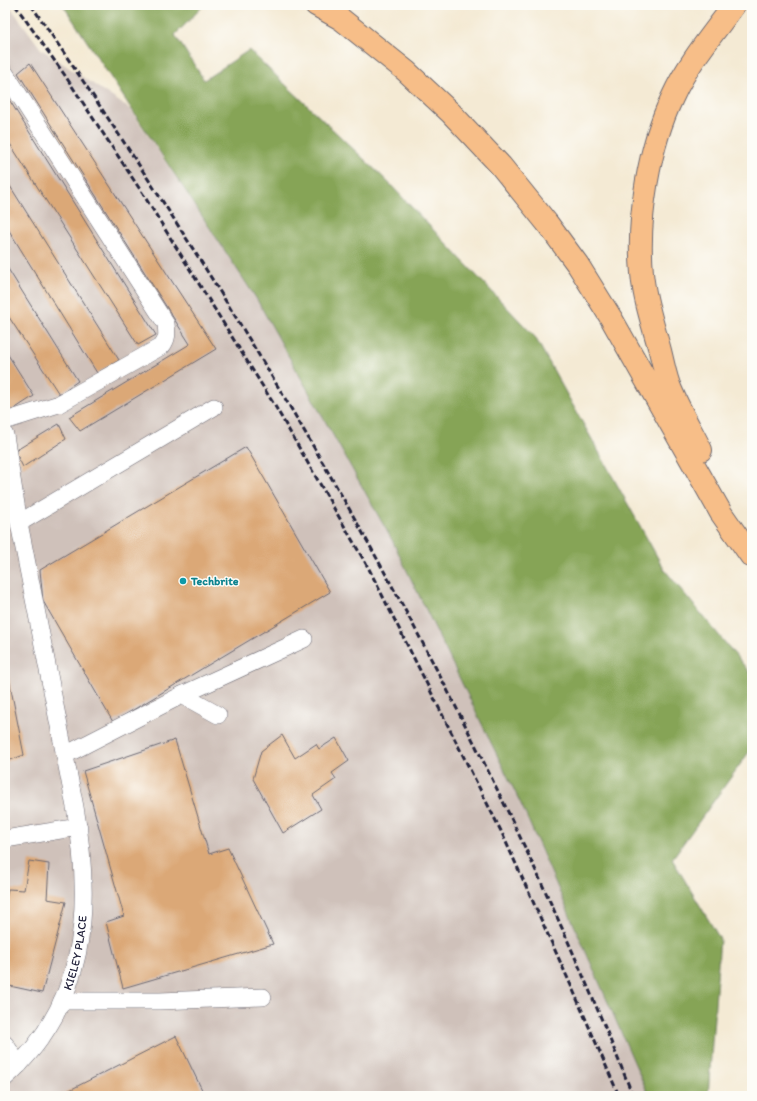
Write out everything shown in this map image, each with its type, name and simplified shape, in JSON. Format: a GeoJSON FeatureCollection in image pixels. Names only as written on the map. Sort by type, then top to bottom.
{"type":"FeatureCollection","features":[{"type":"Feature","properties":{"kind":"highway"},"geometry":{"type":"LineString","coordinates":[[316,5],[340,19],[406,71],[451,113],[501,166],[547,223],[578,265],[611,318],[721,514],[752,557]]}},
{"type":"Feature","properties":{"kind":"highway"},"geometry":{"type":"LineString","coordinates":[[734,5],[690,65],[664,116],[654,148],[646,189],[642,231],[642,272],[647,306],[671,390],[731,509],[752,557]]}},
{"type":"Feature","properties":{"kind":"street"},"geometry":{"type":"LineString","coordinates":[[5,73],[166,324],[168,333],[167,340],[162,346],[59,404],[5,421]]}},
{"type":"Feature","properties":{"kind":"street"},"geometry":{"type":"LineString","coordinates":[[19,524],[214,407]]}},
{"type":"Feature","properties":{"kind":"street","name":"KIELEY PLACE"},"geometry":{"type":"LineString","coordinates":[[5,435],[19,524],[79,827],[84,885],[82,925],[77,959],[62,1001],[45,1035],[19,1065],[5,1078]]}},
{"type":"Feature","properties":{"kind":"street"},"geometry":{"type":"LineString","coordinates":[[65,755],[182,695],[304,639]]}},
{"type":"Feature","properties":{"kind":"street"},"geometry":{"type":"LineString","coordinates":[[182,695],[218,715]]}},
{"type":"Feature","properties":{"kind":"street"},"geometry":{"type":"LineString","coordinates":[[5,839],[79,827]]}},
{"type":"Feature","properties":{"kind":"street"},"geometry":{"type":"LineString","coordinates":[[62,1001],[160,1001],[263,996]]}},
{"type":"Feature","properties":{"kind":"street"},"geometry":{"type":"LineString","coordinates":[[5,1044],[19,1065]]}},
{"type":"Feature","properties":{"kind":"shaded area"},"geometry":{"type":"Polygon","coordinates":[[[5,5],[9,5],[41,49],[130,109],[256,298],[392,540],[522,806],[649,1096],[5,1096],[5,5]]]}},
{"type":"Feature","properties":{"kind":"green space"},"geometry":{"type":"Polygon","coordinates":[[[63,5],[204,5],[175,35],[204,80],[249,50],[386,180],[535,337],[664,569],[752,675],[752,748],[672,859],[720,939],[708,1096],[649,1096],[522,806],[392,540],[256,298],[63,5]]]}},
{"type":"Feature","properties":{"kind":"building"},"geometry":{"type":"Polygon","coordinates":[[[30,63],[216,349],[80,431],[69,417],[190,344],[18,73],[30,63]]]}},
{"type":"Feature","properties":{"kind":"building"},"geometry":{"type":"Polygon","coordinates":[[[5,93],[156,335],[138,345],[5,136],[5,93]]]}},
{"type":"Feature","properties":{"kind":"building"},"geometry":{"type":"Polygon","coordinates":[[[5,178],[119,360],[97,373],[5,224],[5,178]]]}},
{"type":"Feature","properties":{"kind":"building"},"geometry":{"type":"Polygon","coordinates":[[[5,264],[78,381],[59,394],[5,311],[5,264]]]}},
{"type":"Feature","properties":{"kind":"building"},"geometry":{"type":"Polygon","coordinates":[[[5,350],[34,396],[11,411],[5,402],[5,350]]]}},
{"type":"Feature","properties":{"kind":"building"},"geometry":{"type":"Polygon","coordinates":[[[59,424],[66,439],[23,467],[15,451],[59,424]]]}},
{"type":"Feature","properties":{"kind":"building","name":"Techbrite"},"geometry":{"type":"Polygon","coordinates":[[[246,447],[330,592],[113,722],[43,601],[40,570],[246,447]]]}},
{"type":"Feature","properties":{"kind":"building"},"geometry":{"type":"Polygon","coordinates":[[[5,659],[24,755],[5,762],[5,659]]]}},
{"type":"Feature","properties":{"kind":"building"},"geometry":{"type":"Polygon","coordinates":[[[282,735],[295,758],[316,744],[319,749],[336,738],[349,761],[332,773],[336,779],[313,795],[321,809],[283,833],[253,779],[261,751],[282,735]]]}},
{"type":"Feature","properties":{"kind":"building"},"geometry":{"type":"Polygon","coordinates":[[[175,740],[209,854],[228,848],[273,944],[123,988],[106,922],[124,916],[83,771],[175,740]]]}},
{"type":"Feature","properties":{"kind":"building"},"geometry":{"type":"Polygon","coordinates":[[[29,861],[49,864],[47,899],[66,902],[42,993],[5,985],[5,903],[8,889],[24,890],[29,861]]]}},
{"type":"Feature","properties":{"kind":"building"},"geometry":{"type":"Polygon","coordinates":[[[176,1036],[205,1096],[58,1096],[176,1036]]]}},
{"type":"Feature","properties":{"kind":"railway"},"geometry":{"type":"LineString","coordinates":[[15,5],[64,74],[143,194],[275,406],[369,569],[501,831],[619,1096]]}},
{"type":"Feature","properties":{"kind":"railway"},"geometry":{"type":"LineString","coordinates":[[31,5],[119,134],[203,265],[285,398],[363,534],[437,671],[507,810],[573,952],[633,1096]]}},
{"type":"Feature","properties":{"kind":"place","name":"Techbrite"},"geometry":{"type":"Point","coordinates":[183,581]}}]}
